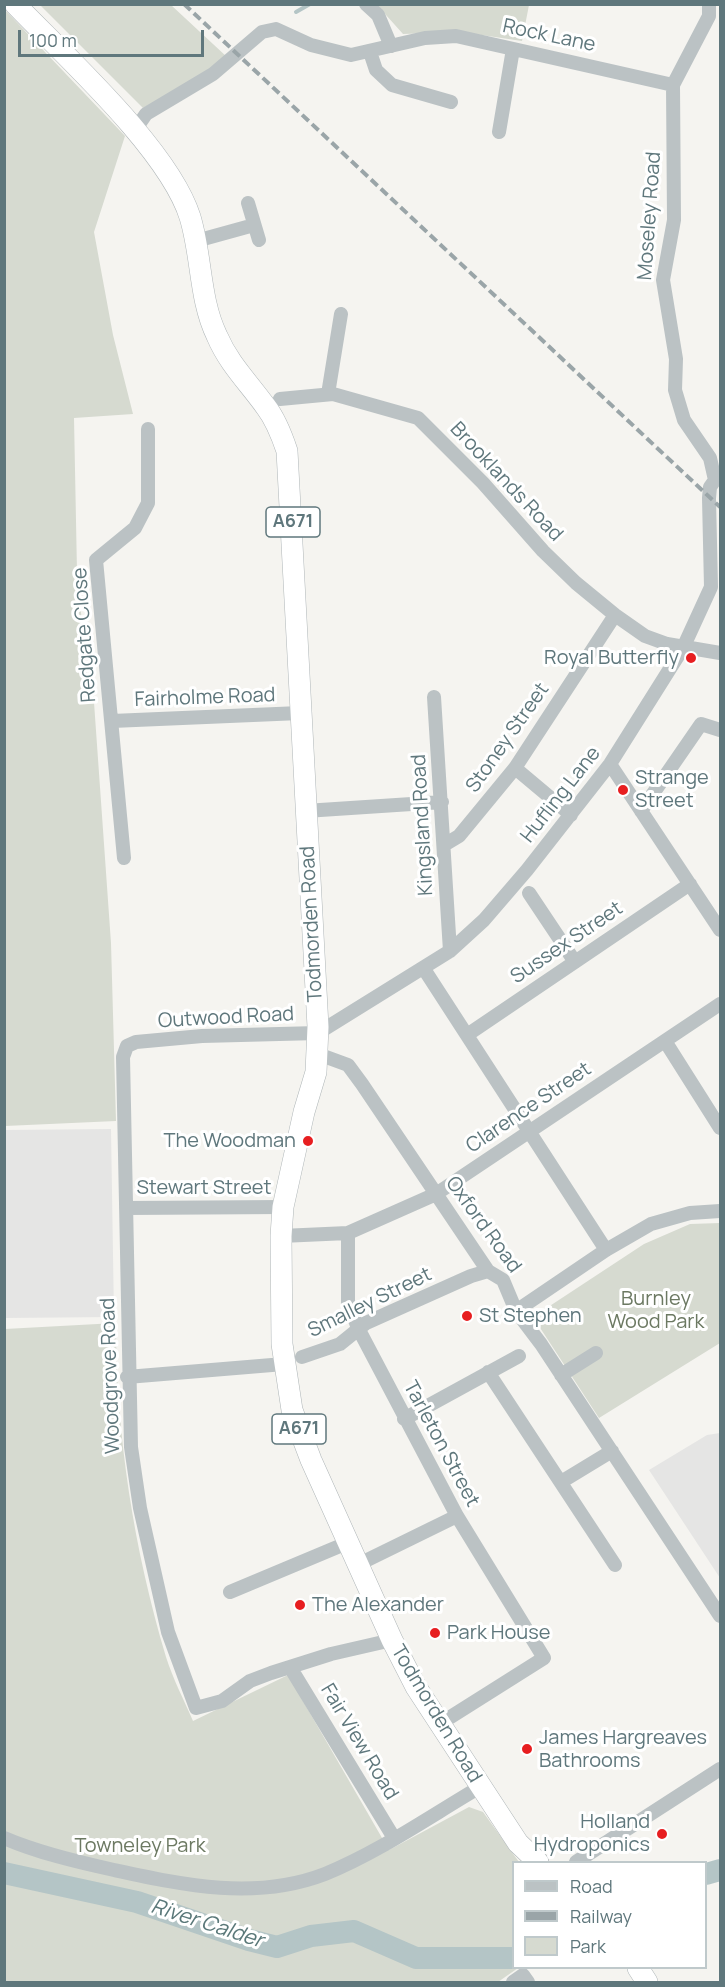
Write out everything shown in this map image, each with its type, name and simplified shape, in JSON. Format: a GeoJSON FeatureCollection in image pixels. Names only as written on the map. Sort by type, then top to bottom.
{"type":"FeatureCollection","features":[{"type":"Feature","properties":{"kind":"highway","name":"Todmorden Road"},"geometry":{"type":"LineString","coordinates":[[15,4],[135,130],[180,193],[190,216],[208,312],[215,333],[227,359],[266,407],[288,452],[318,1044],[283,1207],[280,1236],[279,1273],[293,1360],[292,1410],[347,1543],[392,1640],[417,1687],[518,1843],[536,1861]]}},
{"type":"Feature","properties":{"kind":"highway"},"geometry":{"type":"LineString","coordinates":[[639,1969],[647,1983]]}},
{"type":"Feature","properties":{"kind":"street"},"geometry":{"type":"LineString","coordinates":[[366,4],[378,15],[391,46]]}},
{"type":"Feature","properties":{"kind":"street","name":"Moseley Road"},"geometry":{"type":"LineString","coordinates":[[709,498],[710,488],[716,480],[710,458],[684,420],[675,390],[676,359],[663,280],[674,220],[673,84],[709,16],[710,4]]}},
{"type":"Feature","properties":{"kind":"street","name":"Rock Lane"},"geometry":{"type":"LineString","coordinates":[[135,130],[146,114],[213,74],[262,32],[276,29],[342,55],[370,52],[425,38],[456,36],[673,84]]}},
{"type":"Feature","properties":{"kind":"street"},"geometry":{"type":"LineString","coordinates":[[499,132],[513,49]]}},
{"type":"Feature","properties":{"kind":"street"},"geometry":{"type":"LineString","coordinates":[[370,52],[376,70],[392,84],[451,102]]}},
{"type":"Feature","properties":{"kind":"street"},"geometry":{"type":"LineString","coordinates":[[248,203],[259,240]]}},
{"type":"Feature","properties":{"kind":"street"},"geometry":{"type":"LineString","coordinates":[[196,242],[254,225]]}},
{"type":"Feature","properties":{"kind":"street"},"geometry":{"type":"LineString","coordinates":[[328,394],[341,314]]}},
{"type":"Feature","properties":{"kind":"street","name":"Brooklands Road"},"geometry":{"type":"LineString","coordinates":[[280,399],[328,394],[418,418],[483,483],[543,550],[576,583],[615,615],[645,636],[683,648],[720,653]]}},
{"type":"Feature","properties":{"kind":"street","name":"Redgate Close"},"geometry":{"type":"LineString","coordinates":[[124,858],[96,560],[135,528],[148,503],[148,429]]}},
{"type":"Feature","properties":{"kind":"street","name":"Hufling Lane"},"geometry":{"type":"LineString","coordinates":[[318,1044],[450,951],[484,920],[610,764],[683,648],[711,587],[709,498]]}},
{"type":"Feature","properties":{"kind":"street","name":"Stoney Street"},"geometry":{"type":"LineString","coordinates":[[444,845],[459,836],[515,768],[615,615]]}},
{"type":"Feature","properties":{"kind":"street","name":"Kingsland Road"},"geometry":{"type":"LineString","coordinates":[[434,697],[450,951]]}},
{"type":"Feature","properties":{"kind":"street","name":"Fairholme Road"},"geometry":{"type":"LineString","coordinates":[[112,721],[300,713]]}},
{"type":"Feature","properties":{"kind":"street"},"geometry":{"type":"LineString","coordinates":[[641,811],[701,724],[720,730]]}},
{"type":"Feature","properties":{"kind":"street"},"geometry":{"type":"LineString","coordinates":[[610,764],[720,930]]}},
{"type":"Feature","properties":{"kind":"street"},"geometry":{"type":"LineString","coordinates":[[515,768],[571,815]]}},
{"type":"Feature","properties":{"kind":"street"},"geometry":{"type":"LineString","coordinates":[[305,811],[442,802]]}},
{"type":"Feature","properties":{"kind":"street","name":"Sussex Street"},"geometry":{"type":"LineString","coordinates":[[467,1035],[690,884]]}},
{"type":"Feature","properties":{"kind":"street"},"geometry":{"type":"LineString","coordinates":[[529,893],[575,962]]}},
{"type":"Feature","properties":{"kind":"street"},"geometry":{"type":"LineString","coordinates":[[424,969],[606,1250]]}},
{"type":"Feature","properties":{"kind":"street","name":"Clarence Street"},"geometry":{"type":"LineString","coordinates":[[280,1236],[348,1233],[436,1194],[720,1004]]}},
{"type":"Feature","properties":{"kind":"street","name":"Outwood Road"},"geometry":{"type":"LineString","coordinates":[[136,1042],[202,1036],[318,1044]]}},
{"type":"Feature","properties":{"kind":"street"},"geometry":{"type":"LineString","coordinates":[[665,1041],[720,1128]]}},
{"type":"Feature","properties":{"kind":"street","name":"Woodgrove Road"},"geometry":{"type":"LineString","coordinates":[[136,1042],[127,1046],[123,1057],[131,1447],[140,1508],[168,1632],[196,1708],[222,1701],[250,1681],[290,1667]]}},
{"type":"Feature","properties":{"kind":"street","name":"Oxford Road"},"geometry":{"type":"LineString","coordinates":[[318,1044],[348,1065],[488,1271],[503,1280],[516,1311],[612,1450],[720,1616]]}},
{"type":"Feature","properties":{"kind":"street","name":"Stewart Street"},"geometry":{"type":"LineString","coordinates":[[126,1208],[283,1207]]}},
{"type":"Feature","properties":{"kind":"street"},"geometry":{"type":"LineString","coordinates":[[516,1311],[606,1250],[651,1224],[690,1213],[720,1211]]}},
{"type":"Feature","properties":{"kind":"street","name":"Tarleton Street"},"geometry":{"type":"LineString","coordinates":[[348,1233],[348,1302],[358,1328],[457,1516],[544,1658],[441,1723]]}},
{"type":"Feature","properties":{"kind":"street","name":"Smalley Street"},"geometry":{"type":"LineString","coordinates":[[128,1377],[293,1360],[340,1344],[358,1328],[471,1276],[488,1271]]}},
{"type":"Feature","properties":{"kind":"street"},"geometry":{"type":"LineString","coordinates":[[561,1375],[596,1353]]}},
{"type":"Feature","properties":{"kind":"street"},"geometry":{"type":"LineString","coordinates":[[404,1419],[519,1356]]}},
{"type":"Feature","properties":{"kind":"street"},"geometry":{"type":"LineString","coordinates":[[488,1372],[615,1565]]}},
{"type":"Feature","properties":{"kind":"street"},"geometry":{"type":"LineString","coordinates":[[561,1482],[612,1450]]}},
{"type":"Feature","properties":{"kind":"street"},"geometry":{"type":"LineString","coordinates":[[357,1565],[457,1516]]}},
{"type":"Feature","properties":{"kind":"street"},"geometry":{"type":"LineString","coordinates":[[230,1592],[347,1543]]}},
{"type":"Feature","properties":{"kind":"street"},"geometry":{"type":"LineString","coordinates":[[290,1667],[392,1640]]}},
{"type":"Feature","properties":{"kind":"street","name":"Fair View Road"},"geometry":{"type":"LineString","coordinates":[[290,1667],[394,1838]]}},
{"type":"Feature","properties":{"kind":"street"},"geometry":{"type":"LineString","coordinates":[[579,1861],[720,1769]]}},
{"type":"Feature","properties":{"kind":"street"},"geometry":{"type":"LineString","coordinates":[[4,1838],[24,1847],[193,1887],[239,1889],[278,1885],[323,1875],[369,1854],[480,1787]]}},
{"type":"Feature","properties":{"kind":"shaded area"},"geometry":{"type":"Polygon","coordinates":[[[111,1129],[114,1317],[5,1318],[5,1130],[111,1129]]]}},
{"type":"Feature","properties":{"kind":"shaded area"},"geometry":{"type":"Polygon","coordinates":[[[720,1433],[720,1578],[649,1470],[707,1435],[720,1433]]]}},
{"type":"Feature","properties":{"kind":"green space"},"geometry":{"type":"Polygon","coordinates":[[[40,5],[171,5],[227,57],[188,84],[143,108],[40,5]]]}},
{"type":"Feature","properties":{"kind":"green space"},"geometry":{"type":"Polygon","coordinates":[[[377,5],[529,5],[522,41],[461,32],[403,34],[377,5]]]}},
{"type":"Feature","properties":{"kind":"green space"},"geometry":{"type":"Polygon","coordinates":[[[5,10],[125,136],[94,232],[113,335],[133,414],[74,418],[77,572],[87,673],[92,674],[111,943],[116,1121],[5,1126],[5,10]]]}},
{"type":"Feature","properties":{"kind":"green space","name":"Burnley Wood Park"},"geometry":{"type":"Polygon","coordinates":[[[720,1223],[720,1343],[599,1418],[533,1317],[644,1244],[690,1224],[720,1223]]]}},
{"type":"Feature","properties":{"kind":"green space","name":"Towneley Park"},"geometry":{"type":"Polygon","coordinates":[[[116,1323],[119,1408],[136,1534],[166,1657],[193,1721],[288,1675],[389,1850],[469,1807],[483,1812],[518,1861],[512,1861],[512,1969],[517,1969],[498,1982],[5,1982],[5,1329],[116,1323]]]}},
{"type":"Feature","properties":{"kind":"waterway"},"geometry":{"type":"LineString","coordinates":[[296,12],[310,4]]}},
{"type":"Feature","properties":{"kind":"waterway","name":"River Calder"},"geometry":{"type":"LineString","coordinates":[[707,1874],[720,1870]]}},
{"type":"Feature","properties":{"kind":"waterway","name":"River Calder"},"geometry":{"type":"LineString","coordinates":[[4,1873],[137,1902],[249,1940],[277,1947],[311,1936],[354,1931],[416,1958],[512,1958]]}},
{"type":"Feature","properties":{"kind":"railway"},"geometry":{"type":"LineString","coordinates":[[184,4],[720,507]]}},
{"type":"Feature","properties":{"kind":"place","name":"Royal Butterfly"},"geometry":{"type":"Point","coordinates":[691,658]}},
{"type":"Feature","properties":{"kind":"place","name":"Strange Street"},"geometry":{"type":"Point","coordinates":[623,790]}},
{"type":"Feature","properties":{"kind":"place","name":"The Woodman"},"geometry":{"type":"Point","coordinates":[308,1141]}},
{"type":"Feature","properties":{"kind":"place","name":"St Stephen"},"geometry":{"type":"Point","coordinates":[467,1316]}},
{"type":"Feature","properties":{"kind":"place","name":"The Alexander"},"geometry":{"type":"Point","coordinates":[300,1605]}},
{"type":"Feature","properties":{"kind":"place","name":"Park House"},"geometry":{"type":"Point","coordinates":[435,1633]}},
{"type":"Feature","properties":{"kind":"place","name":"James Hargreaves Bathrooms"},"geometry":{"type":"Point","coordinates":[527,1749]}},
{"type":"Feature","properties":{"kind":"place","name":"Holland Hydroponics"},"geometry":{"type":"Point","coordinates":[662,1834]}}]}
